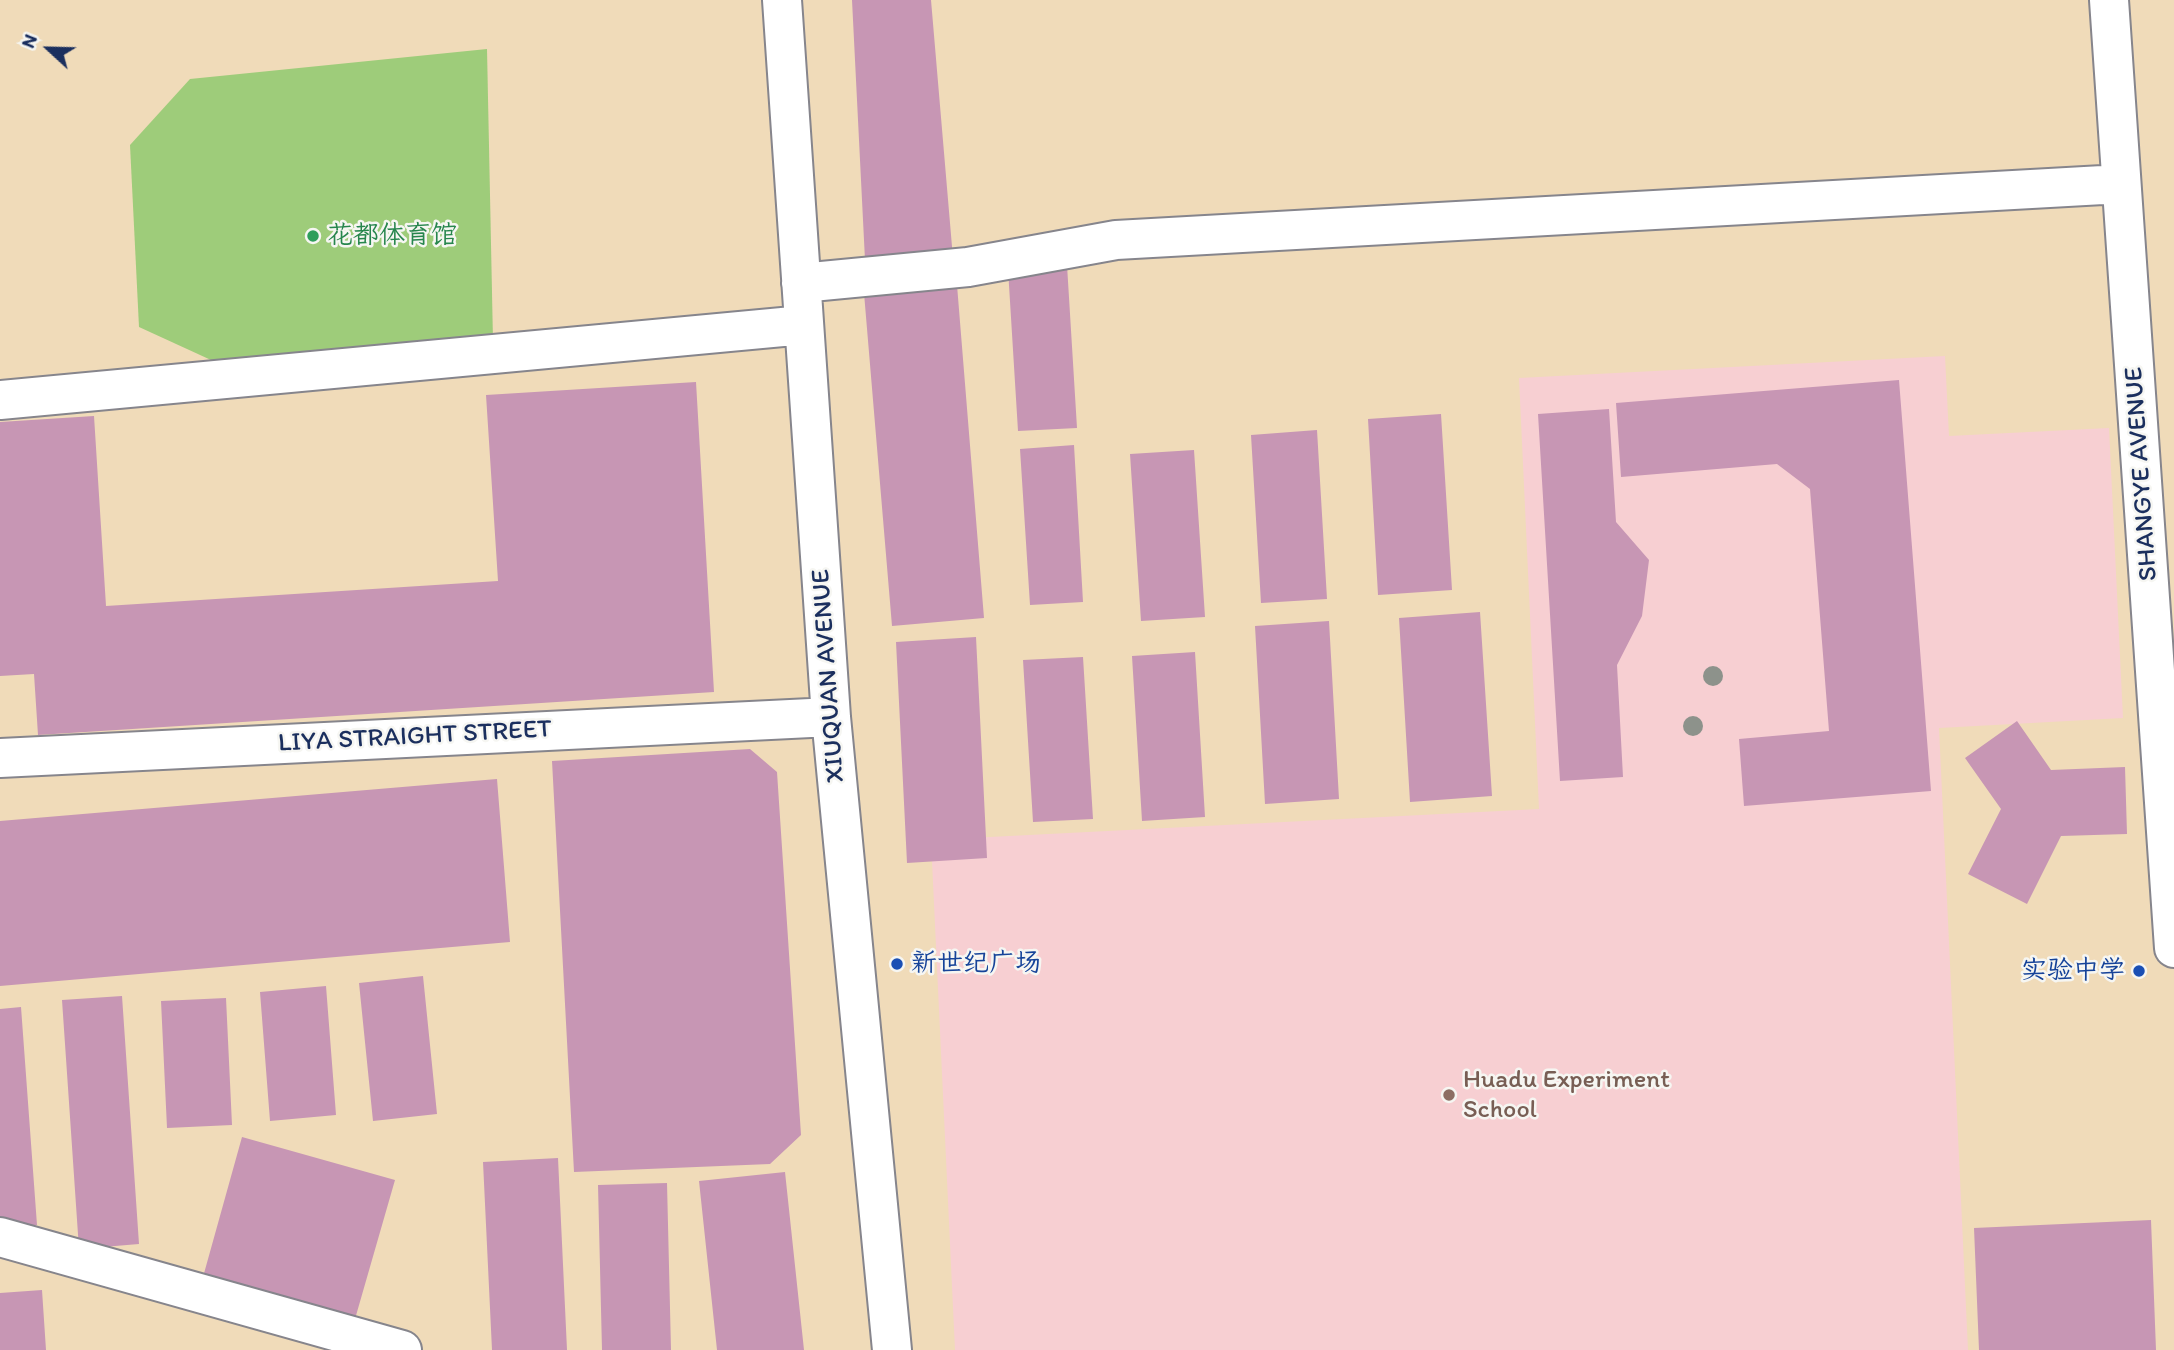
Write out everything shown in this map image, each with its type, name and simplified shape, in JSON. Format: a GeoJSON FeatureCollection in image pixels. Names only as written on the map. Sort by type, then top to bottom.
{"type":"FeatureCollection","features":[{"type":"Feature","properties":{"kind":"street","name":"XIUQUAN AVENUE"},"geometry":{"type":"LineString","coordinates":[[782,0],[831,717],[892,1350]]}},
{"type":"Feature","properties":{"kind":"street","name":"SHANGYE AVENUE"},"geometry":{"type":"LineString","coordinates":[[2109,0],[2121,184],[2164,661],[2174,948]]}},
{"type":"Feature","properties":{"kind":"street"},"geometry":{"type":"LineString","coordinates":[[801,283],[968,267],[1116,240],[2121,184]]}},
{"type":"Feature","properties":{"kind":"street"},"geometry":{"type":"LineString","coordinates":[[0,400],[804,325]]}},
{"type":"Feature","properties":{"kind":"street","name":"LIYA STRAIGHT STREET"},"geometry":{"type":"LineString","coordinates":[[0,758],[831,717]]}},
{"type":"Feature","properties":{"kind":"street"},"geometry":{"type":"LineString","coordinates":[[0,1237],[402,1350]]}},
{"type":"Feature","properties":{"kind":"shaded area","name":"Huadu Experiment School"},"geometry":{"type":"Polygon","coordinates":[[[1945,356],[1949,436],[2109,428],[2123,718],[1939,728],[1968,1350],[955,1350],[931,840],[1539,809],[1519,378],[1945,356]]]}},
{"type":"Feature","properties":{"kind":"green space","name":"花都体育馆"},"geometry":{"type":"Polygon","coordinates":[[[487,49],[493,341],[211,360],[139,327],[130,145],[190,79],[487,49]]]}},
{"type":"Feature","properties":{"kind":"building"},"geometry":{"type":"Polygon","coordinates":[[[852,0],[931,0],[954,270],[866,280],[852,0]]]}},
{"type":"Feature","properties":{"kind":"building"},"geometry":{"type":"Polygon","coordinates":[[[1067,265],[1077,428],[1018,431],[1008,269],[1067,265]]]}},
{"type":"Feature","properties":{"kind":"building"},"geometry":{"type":"Polygon","coordinates":[[[957,285],[984,618],[892,626],[864,293],[957,285]]]}},
{"type":"Feature","properties":{"kind":"building"},"geometry":{"type":"Polygon","coordinates":[[[1899,380],[1931,791],[1744,806],[1739,739],[1829,731],[1810,489],[1777,464],[1621,477],[1616,403],[1899,380]]]}},
{"type":"Feature","properties":{"kind":"building"},"geometry":{"type":"Polygon","coordinates":[[[696,382],[714,692],[38,735],[34,674],[0,676],[0,422],[94,416],[106,606],[498,581],[486,395],[696,382]]]}},
{"type":"Feature","properties":{"kind":"building"},"geometry":{"type":"Polygon","coordinates":[[[1609,409],[1616,522],[1649,560],[1642,616],[1617,665],[1623,777],[1560,781],[1538,414],[1609,409]]]}},
{"type":"Feature","properties":{"kind":"building"},"geometry":{"type":"Polygon","coordinates":[[[1441,414],[1452,590],[1378,595],[1368,419],[1441,414]]]}},
{"type":"Feature","properties":{"kind":"building"},"geometry":{"type":"Polygon","coordinates":[[[1317,430],[1327,599],[1261,603],[1251,435],[1317,430]]]}},
{"type":"Feature","properties":{"kind":"building"},"geometry":{"type":"Polygon","coordinates":[[[1074,445],[1083,602],[1030,605],[1020,449],[1074,445]]]}},
{"type":"Feature","properties":{"kind":"building"},"geometry":{"type":"Polygon","coordinates":[[[1194,450],[1205,617],[1141,621],[1130,454],[1194,450]]]}},
{"type":"Feature","properties":{"kind":"building"},"geometry":{"type":"Polygon","coordinates":[[[1480,612],[1492,796],[1410,802],[1399,618],[1480,612]]]}},
{"type":"Feature","properties":{"kind":"building"},"geometry":{"type":"Polygon","coordinates":[[[1329,621],[1339,799],[1265,804],[1255,626],[1329,621]]]}},
{"type":"Feature","properties":{"kind":"building"},"geometry":{"type":"Polygon","coordinates":[[[976,637],[987,858],[907,863],[896,642],[976,637]]]}},
{"type":"Feature","properties":{"kind":"building"},"geometry":{"type":"Polygon","coordinates":[[[1195,652],[1205,817],[1142,821],[1132,656],[1195,652]]]}},
{"type":"Feature","properties":{"kind":"building"},"geometry":{"type":"Polygon","coordinates":[[[1083,657],[1093,819],[1033,822],[1023,660],[1083,657]]]}},
{"type":"Feature","properties":{"kind":"building"},"geometry":{"type":"Polygon","coordinates":[[[2017,721],[2051,770],[2125,767],[2127,834],[2061,836],[2027,904],[1968,874],[2001,809],[1965,758],[2017,721]]]}},
{"type":"Feature","properties":{"kind":"building"},"geometry":{"type":"Polygon","coordinates":[[[750,749],[777,772],[801,1135],[770,1164],[574,1172],[552,761],[750,749]]]}},
{"type":"Feature","properties":{"kind":"building"},"geometry":{"type":"Polygon","coordinates":[[[497,779],[510,942],[0,986],[0,821],[497,779]]]}},
{"type":"Feature","properties":{"kind":"building"},"geometry":{"type":"Polygon","coordinates":[[[423,976],[437,1114],[373,1121],[359,983],[423,976]]]}},
{"type":"Feature","properties":{"kind":"building"},"geometry":{"type":"Polygon","coordinates":[[[326,986],[336,1115],[270,1121],[260,992],[326,986]]]}},
{"type":"Feature","properties":{"kind":"building"},"geometry":{"type":"Polygon","coordinates":[[[122,996],[139,1244],[79,1249],[62,1000],[122,996]]]}},
{"type":"Feature","properties":{"kind":"building"},"geometry":{"type":"Polygon","coordinates":[[[226,998],[232,1125],[167,1128],[161,1001],[226,998]]]}},
{"type":"Feature","properties":{"kind":"building"},"geometry":{"type":"Polygon","coordinates":[[[21,1007],[37,1225],[0,1227],[0,1009],[21,1007]]]}},
{"type":"Feature","properties":{"kind":"building"},"geometry":{"type":"Polygon","coordinates":[[[242,1137],[395,1180],[355,1319],[203,1277],[242,1137]]]}},
{"type":"Feature","properties":{"kind":"building"},"geometry":{"type":"Polygon","coordinates":[[[558,1158],[567,1350],[492,1350],[483,1162],[558,1158]]]}},
{"type":"Feature","properties":{"kind":"building"},"geometry":{"type":"Polygon","coordinates":[[[785,1172],[804,1350],[717,1350],[699,1181],[785,1172]]]}},
{"type":"Feature","properties":{"kind":"building"},"geometry":{"type":"Polygon","coordinates":[[[667,1183],[671,1350],[602,1350],[598,1185],[667,1183]]]}},
{"type":"Feature","properties":{"kind":"building"},"geometry":{"type":"Polygon","coordinates":[[[2151,1220],[2156,1350],[1979,1350],[1974,1228],[2151,1220]]]}},
{"type":"Feature","properties":{"kind":"building"},"geometry":{"type":"Polygon","coordinates":[[[42,1290],[46,1350],[0,1350],[0,1293],[42,1290]]]}},
{"type":"Feature","properties":{"kind":"place","name":"花都体育馆"},"geometry":{"type":"Point","coordinates":[313,236]}},
{"type":"Feature","properties":{"kind":"place","name":"新世纪广场"},"geometry":{"type":"Point","coordinates":[897,964]}},
{"type":"Feature","properties":{"kind":"place","name":"实验中学"},"geometry":{"type":"Point","coordinates":[2139,971]}},
{"type":"Feature","properties":{"kind":"place","name":"Huadu Experiment School"},"geometry":{"type":"Point","coordinates":[1449,1095]}}]}
